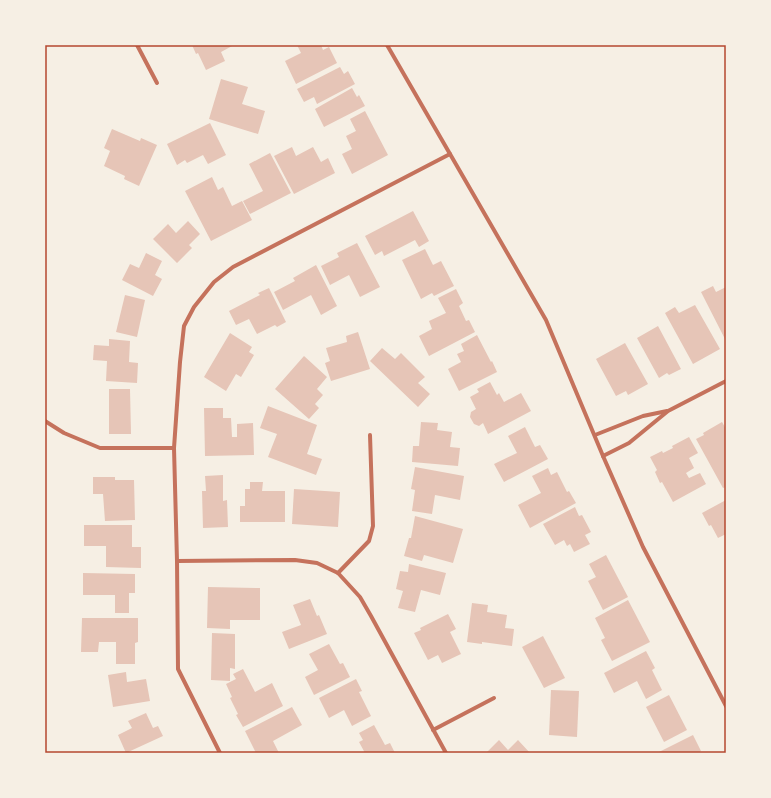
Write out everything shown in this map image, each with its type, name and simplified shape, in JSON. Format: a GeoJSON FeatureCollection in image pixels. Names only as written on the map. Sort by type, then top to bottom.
{"type":"FeatureCollection","features":[{"type":"Feature","properties":{"kind":"street"},"geometry":{"type":"LineString","coordinates":[[137,45],[158,83]]}},
{"type":"Feature","properties":{"kind":"street"},"geometry":{"type":"LineString","coordinates":[[387,45],[546,320],[643,547],[726,706]]}},
{"type":"Feature","properties":{"kind":"street"},"geometry":{"type":"LineString","coordinates":[[220,753],[178,669],[174,448],[184,326],[194,307],[214,282],[233,268],[450,154]]}},
{"type":"Feature","properties":{"kind":"street"},"geometry":{"type":"LineString","coordinates":[[603,456],[629,443],[668,411],[726,381]]}},
{"type":"Feature","properties":{"kind":"street"},"geometry":{"type":"LineString","coordinates":[[595,435],[643,416],[668,411]]}},
{"type":"Feature","properties":{"kind":"street"},"geometry":{"type":"LineString","coordinates":[[45,421],[64,433],[100,448],[174,448]]}},
{"type":"Feature","properties":{"kind":"street"},"geometry":{"type":"LineString","coordinates":[[338,573],[369,540],[373,526],[370,435]]}},
{"type":"Feature","properties":{"kind":"street"},"geometry":{"type":"LineString","coordinates":[[177,561],[295,560],[317,563],[338,573],[360,597],[446,753]]}},
{"type":"Feature","properties":{"kind":"street"},"geometry":{"type":"LineString","coordinates":[[433,730],[494,698]]}},
{"type":"Feature","properties":{"kind":"building"},"geometry":{"type":"Polygon","coordinates":[[[192,45],[234,45],[221,52],[225,61],[206,70],[198,53],[196,54],[192,45]]]}},
{"type":"Feature","properties":{"kind":"building"},"geometry":{"type":"Polygon","coordinates":[[[297,45],[321,45],[323,50],[329,47],[337,63],[296,84],[285,61],[301,53],[297,45]]]}},
{"type":"Feature","properties":{"kind":"building"},"geometry":{"type":"Polygon","coordinates":[[[340,67],[344,74],[348,71],[355,84],[317,104],[314,97],[304,102],[297,89],[340,67]]]}},
{"type":"Feature","properties":{"kind":"building"},"geometry":{"type":"Polygon","coordinates":[[[221,79],[248,87],[242,104],[265,111],[258,134],[209,119],[221,79]]]}},
{"type":"Feature","properties":{"kind":"building"},"geometry":{"type":"Polygon","coordinates":[[[352,88],[357,97],[359,95],[365,106],[324,127],[315,109],[352,88]]]}},
{"type":"Feature","properties":{"kind":"building"},"geometry":{"type":"Polygon","coordinates":[[[365,111],[388,155],[352,174],[342,154],[352,149],[346,136],[356,131],[350,119],[365,111]]]}},
{"type":"Feature","properties":{"kind":"building"},"geometry":{"type":"Polygon","coordinates":[[[210,123],[226,155],[208,164],[203,155],[187,163],[185,160],[177,165],[167,144],[210,123]]]}},
{"type":"Feature","properties":{"kind":"building"},"geometry":{"type":"Polygon","coordinates":[[[112,129],[140,141],[141,138],[157,145],[139,186],[124,179],[125,176],[104,166],[110,151],[104,148],[112,129]]]}},
{"type":"Feature","properties":{"kind":"building"},"geometry":{"type":"Polygon","coordinates":[[[292,147],[296,156],[313,147],[321,162],[328,158],[335,173],[294,194],[274,156],[292,147]]]}},
{"type":"Feature","properties":{"kind":"building"},"geometry":{"type":"Polygon","coordinates":[[[270,153],[291,193],[250,214],[243,201],[263,191],[249,164],[270,153]]]}},
{"type":"Feature","properties":{"kind":"building"},"geometry":{"type":"Polygon","coordinates":[[[212,177],[218,190],[223,187],[232,206],[242,201],[252,220],[211,241],[185,191],[212,177]]]}},
{"type":"Feature","properties":{"kind":"building"},"geometry":{"type":"Polygon","coordinates":[[[413,211],[429,241],[419,247],[415,240],[384,256],[382,251],[375,255],[365,236],[413,211]]]}},
{"type":"Feature","properties":{"kind":"building"},"geometry":{"type":"Polygon","coordinates":[[[188,221],[200,234],[189,245],[192,248],[177,263],[153,239],[168,224],[176,233],[188,221]]]}},
{"type":"Feature","properties":{"kind":"building"},"geometry":{"type":"Polygon","coordinates":[[[357,243],[380,287],[360,297],[349,275],[330,285],[321,266],[339,257],[337,253],[357,243]]]}},
{"type":"Feature","properties":{"kind":"building"},"geometry":{"type":"Polygon","coordinates":[[[425,249],[433,265],[441,261],[454,286],[434,296],[432,293],[421,299],[402,260],[425,249]]]}},
{"type":"Feature","properties":{"kind":"building"},"geometry":{"type":"Polygon","coordinates":[[[146,253],[162,261],[155,275],[162,279],[153,296],[122,280],[130,264],[139,268],[146,253]]]}},
{"type":"Feature","properties":{"kind":"building"},"geometry":{"type":"Polygon","coordinates":[[[316,265],[337,306],[321,315],[311,295],[283,310],[274,292],[295,281],[293,278],[316,265]]]}},
{"type":"Feature","properties":{"kind":"building"},"geometry":{"type":"Polygon","coordinates":[[[713,286],[716,292],[726,287],[726,341],[701,292],[713,286]]]}},
{"type":"Feature","properties":{"kind":"building"},"geometry":{"type":"Polygon","coordinates":[[[269,288],[286,322],[277,327],[275,325],[257,334],[249,319],[236,325],[229,311],[260,295],[258,293],[269,288]]]}},
{"type":"Feature","properties":{"kind":"building"},"geometry":{"type":"Polygon","coordinates":[[[456,289],[463,303],[459,306],[466,321],[469,320],[475,332],[429,356],[419,336],[432,329],[429,321],[446,313],[438,298],[456,289]]]}},
{"type":"Feature","properties":{"kind":"building"},"geometry":{"type":"Polygon","coordinates":[[[125,295],[145,300],[137,337],[116,332],[125,295]]]}},
{"type":"Feature","properties":{"kind":"building"},"geometry":{"type":"Polygon","coordinates":[[[695,305],[720,349],[693,364],[665,313],[675,307],[679,313],[695,305]]]}},
{"type":"Feature","properties":{"kind":"building"},"geometry":{"type":"Polygon","coordinates":[[[658,326],[681,369],[669,375],[667,373],[659,378],[637,338],[658,326]]]}},
{"type":"Feature","properties":{"kind":"building"},"geometry":{"type":"Polygon","coordinates":[[[358,332],[370,369],[331,381],[325,363],[330,361],[326,348],[347,342],[346,336],[358,332]]]}},
{"type":"Feature","properties":{"kind":"building"},"geometry":{"type":"Polygon","coordinates":[[[230,333],[252,347],[249,352],[254,355],[241,377],[236,374],[226,391],[204,377],[230,333]]]}},
{"type":"Feature","properties":{"kind":"building"},"geometry":{"type":"Polygon","coordinates":[[[477,335],[497,372],[459,391],[448,369],[461,362],[457,354],[464,351],[461,344],[477,335]]]}},
{"type":"Feature","properties":{"kind":"building"},"geometry":{"type":"Polygon","coordinates":[[[109,339],[130,341],[129,362],[138,363],[137,383],[106,381],[107,361],[93,360],[94,345],[109,346],[109,339]]]}},
{"type":"Feature","properties":{"kind":"building"},"geometry":{"type":"Polygon","coordinates":[[[625,343],[648,384],[628,395],[626,391],[616,396],[596,359],[625,343]]]}},
{"type":"Feature","properties":{"kind":"building"},"geometry":{"type":"Polygon","coordinates":[[[382,348],[395,359],[401,353],[425,377],[418,383],[430,394],[418,407],[370,361],[382,348]]]}},
{"type":"Feature","properties":{"kind":"building"},"geometry":{"type":"Polygon","coordinates":[[[304,356],[327,377],[317,389],[323,395],[315,404],[319,408],[309,419],[275,389],[304,356]]]}},
{"type":"Feature","properties":{"kind":"building"},"geometry":{"type":"Polygon","coordinates":[[[490,382],[497,395],[499,393],[504,402],[521,393],[531,411],[488,434],[483,423],[479,426],[474,424],[470,417],[471,412],[476,409],[470,397],[479,392],[477,389],[490,382]]]}},
{"type":"Feature","properties":{"kind":"building"},"geometry":{"type":"Polygon","coordinates":[[[109,389],[130,389],[131,434],[109,434],[109,389]]]}},
{"type":"Feature","properties":{"kind":"building"},"geometry":{"type":"Polygon","coordinates":[[[268,406],[317,425],[307,454],[322,459],[316,475],[268,457],[277,434],[260,428],[268,406]]]}},
{"type":"Feature","properties":{"kind":"building"},"geometry":{"type":"Polygon","coordinates":[[[204,408],[223,408],[223,418],[231,418],[232,437],[237,437],[237,424],[253,423],[254,455],[205,456],[204,408]]]}},
{"type":"Feature","properties":{"kind":"building"},"geometry":{"type":"Polygon","coordinates":[[[421,422],[438,423],[437,430],[452,432],[450,447],[460,448],[458,466],[412,462],[413,446],[419,446],[421,422]]]}},
{"type":"Feature","properties":{"kind":"building"},"geometry":{"type":"Polygon","coordinates":[[[722,422],[726,429],[726,487],[723,488],[696,439],[722,422]]]}},
{"type":"Feature","properties":{"kind":"building"},"geometry":{"type":"Polygon","coordinates":[[[525,427],[535,447],[540,445],[548,459],[504,482],[494,464],[517,453],[508,436],[525,427]]]}},
{"type":"Feature","properties":{"kind":"building"},"geometry":{"type":"Polygon","coordinates":[[[689,437],[698,453],[689,458],[694,468],[686,473],[689,478],[700,473],[706,484],[673,502],[662,482],[660,483],[655,472],[657,470],[650,457],[662,451],[663,453],[673,448],[672,446],[689,437]]]}},
{"type":"Feature","properties":{"kind":"building"},"geometry":{"type":"Polygon","coordinates":[[[415,467],[464,476],[460,500],[435,495],[432,514],[412,511],[415,490],[411,489],[415,467]]]}},
{"type":"Feature","properties":{"kind":"building"},"geometry":{"type":"Polygon","coordinates":[[[548,468],[551,475],[557,472],[567,492],[569,491],[576,503],[530,528],[518,505],[541,493],[532,476],[548,468]]]}},
{"type":"Feature","properties":{"kind":"building"},"geometry":{"type":"Polygon","coordinates":[[[223,475],[223,501],[227,500],[228,527],[203,528],[202,491],[206,491],[205,476],[223,475]]]}},
{"type":"Feature","properties":{"kind":"building"},"geometry":{"type":"Polygon","coordinates":[[[93,477],[115,477],[115,480],[134,480],[135,520],[105,521],[103,494],[93,494],[93,477]]]}},
{"type":"Feature","properties":{"kind":"building"},"geometry":{"type":"Polygon","coordinates":[[[250,482],[263,482],[262,491],[285,491],[285,522],[240,522],[240,506],[245,506],[245,489],[250,489],[250,482]]]}},
{"type":"Feature","properties":{"kind":"building"},"geometry":{"type":"Polygon","coordinates":[[[294,489],[340,492],[338,527],[292,524],[294,489]]]}},
{"type":"Feature","properties":{"kind":"building"},"geometry":{"type":"Polygon","coordinates":[[[726,500],[726,534],[718,538],[702,513],[726,500]]]}},
{"type":"Feature","properties":{"kind":"building"},"geometry":{"type":"Polygon","coordinates":[[[575,507],[579,516],[582,515],[591,532],[585,535],[590,544],[574,552],[570,544],[567,546],[564,540],[555,545],[543,524],[575,507]]]}},
{"type":"Feature","properties":{"kind":"building"},"geometry":{"type":"Polygon","coordinates":[[[415,516],[463,529],[453,563],[424,555],[422,561],[404,556],[409,538],[411,538],[415,516]]]}},
{"type":"Feature","properties":{"kind":"building"},"geometry":{"type":"Polygon","coordinates":[[[84,525],[132,525],[132,547],[141,547],[141,568],[106,567],[106,546],[84,546],[84,525]]]}},
{"type":"Feature","properties":{"kind":"building"},"geometry":{"type":"Polygon","coordinates":[[[606,555],[628,597],[603,610],[588,581],[596,577],[589,564],[606,555]]]}},
{"type":"Feature","properties":{"kind":"building"},"geometry":{"type":"Polygon","coordinates":[[[409,564],[446,573],[440,595],[421,590],[415,612],[398,608],[403,591],[396,589],[400,571],[408,572],[409,564]]]}},
{"type":"Feature","properties":{"kind":"building"},"geometry":{"type":"Polygon","coordinates":[[[83,573],[135,574],[135,593],[129,593],[129,613],[115,613],[115,595],[83,595],[83,573]]]}},
{"type":"Feature","properties":{"kind":"building"},"geometry":{"type":"Polygon","coordinates":[[[208,587],[260,588],[260,620],[230,620],[230,629],[207,628],[208,587]]]}},
{"type":"Feature","properties":{"kind":"building"},"geometry":{"type":"Polygon","coordinates":[[[310,599],[327,634],[289,649],[282,632],[301,625],[293,605],[310,599]]]}},
{"type":"Feature","properties":{"kind":"building"},"geometry":{"type":"Polygon","coordinates":[[[628,600],[650,642],[612,661],[601,640],[605,638],[595,618],[628,600]]]}},
{"type":"Feature","properties":{"kind":"building"},"geometry":{"type":"Polygon","coordinates":[[[472,603],[488,605],[487,612],[507,615],[505,628],[514,629],[512,646],[482,642],[482,644],[467,642],[472,603]]]}},
{"type":"Feature","properties":{"kind":"building"},"geometry":{"type":"Polygon","coordinates":[[[448,614],[456,629],[450,632],[461,654],[442,663],[438,655],[428,660],[414,633],[421,630],[420,628],[448,614]]]}},
{"type":"Feature","properties":{"kind":"building"},"geometry":{"type":"Polygon","coordinates":[[[82,618],[138,618],[138,642],[135,643],[135,664],[116,664],[116,642],[99,642],[98,652],[81,652],[82,618]]]}},
{"type":"Feature","properties":{"kind":"building"},"geometry":{"type":"Polygon","coordinates":[[[212,633],[235,634],[235,669],[230,668],[230,681],[211,680],[212,633]]]}},
{"type":"Feature","properties":{"kind":"building"},"geometry":{"type":"Polygon","coordinates":[[[543,636],[565,678],[544,688],[522,647],[543,636]]]}},
{"type":"Feature","properties":{"kind":"building"},"geometry":{"type":"Polygon","coordinates":[[[329,644],[340,664],[343,663],[350,677],[314,695],[305,677],[318,670],[309,654],[329,644]]]}},
{"type":"Feature","properties":{"kind":"building"},"geometry":{"type":"Polygon","coordinates":[[[646,651],[655,668],[652,670],[662,690],[646,699],[637,681],[614,693],[604,673],[646,651]]]}},
{"type":"Feature","properties":{"kind":"building"},"geometry":{"type":"Polygon","coordinates":[[[243,669],[255,692],[272,683],[283,706],[243,727],[236,715],[238,714],[230,698],[232,697],[226,684],[236,679],[233,674],[243,669]]]}},
{"type":"Feature","properties":{"kind":"building"},"geometry":{"type":"Polygon","coordinates":[[[126,672],[127,682],[146,679],[150,701],[113,707],[108,675],[126,672]]]}},
{"type":"Feature","properties":{"kind":"building"},"geometry":{"type":"Polygon","coordinates":[[[356,679],[362,691],[359,692],[371,716],[352,726],[344,710],[329,718],[319,698],[356,679]]]}},
{"type":"Feature","properties":{"kind":"building"},"geometry":{"type":"Polygon","coordinates":[[[551,690],[579,691],[577,737],[549,735],[551,690]]]}},
{"type":"Feature","properties":{"kind":"building"},"geometry":{"type":"Polygon","coordinates":[[[669,695],[687,730],[664,742],[646,707],[669,695]]]}},
{"type":"Feature","properties":{"kind":"building"},"geometry":{"type":"Polygon","coordinates":[[[292,707],[302,725],[273,741],[279,753],[256,753],[245,731],[292,707]]]}},
{"type":"Feature","properties":{"kind":"building"},"geometry":{"type":"Polygon","coordinates":[[[146,713],[153,728],[158,726],[163,736],[126,753],[118,735],[132,728],[128,721],[146,713]]]}},
{"type":"Feature","properties":{"kind":"building"},"geometry":{"type":"Polygon","coordinates":[[[374,725],[385,745],[390,743],[395,753],[365,753],[359,742],[363,740],[359,733],[374,725]]]}},
{"type":"Feature","properties":{"kind":"building"},"geometry":{"type":"Polygon","coordinates":[[[693,735],[701,751],[698,753],[657,753],[693,735]]]}},
{"type":"Feature","properties":{"kind":"building"},"geometry":{"type":"Polygon","coordinates":[[[499,740],[508,750],[518,740],[530,753],[486,753],[499,740]]]}}]}
